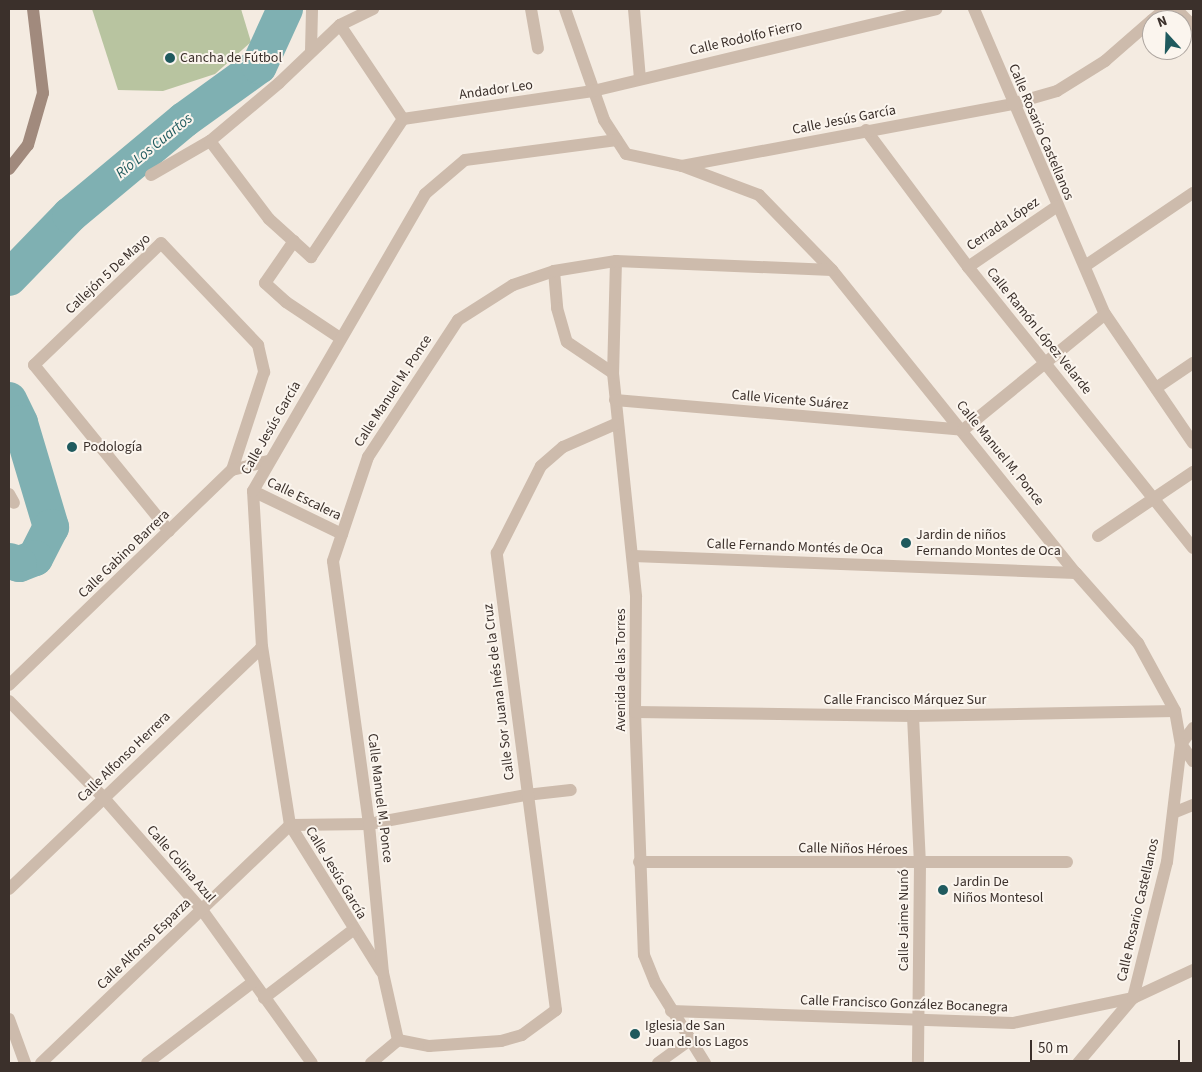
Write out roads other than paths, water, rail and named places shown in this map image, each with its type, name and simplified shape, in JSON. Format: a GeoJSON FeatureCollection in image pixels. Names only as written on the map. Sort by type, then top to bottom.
{"type":"FeatureCollection","features":[{"type":"Feature","properties":{"kind":"main road"},"geometry":{"type":"LineString","coordinates":[[9,169],[28,145],[43,93],[33,9]]}},
{"type":"Feature","properties":{"kind":"street"},"geometry":{"type":"LineString","coordinates":[[311,51],[312,9]]}},
{"type":"Feature","properties":{"kind":"street"},"geometry":{"type":"LineString","coordinates":[[151,175],[210,141],[279,84],[340,25],[373,9]]}},
{"type":"Feature","properties":{"kind":"street"},"geometry":{"type":"LineString","coordinates":[[531,9],[538,48]]}},
{"type":"Feature","properties":{"kind":"street"},"geometry":{"type":"LineString","coordinates":[[566,9],[604,120],[617,140]]}},
{"type":"Feature","properties":{"kind":"street"},"geometry":{"type":"LineString","coordinates":[[634,9],[640,79]]}},
{"type":"Feature","properties":{"kind":"street","name":"Calle Rodolfo Fierro"},"geometry":{"type":"LineString","coordinates":[[593,91],[936,9]]}},
{"type":"Feature","properties":{"kind":"street","name":"Calle Rosario Castellanos"},"geometry":{"type":"LineString","coordinates":[[974,9],[1056,207],[1085,266],[1105,314],[1193,443]]}},
{"type":"Feature","properties":{"kind":"street"},"geometry":{"type":"LineString","coordinates":[[1176,9],[1193,26]]}},
{"type":"Feature","properties":{"kind":"street"},"geometry":{"type":"LineString","coordinates":[[210,141],[269,219],[311,257],[403,119],[340,25]]}},
{"type":"Feature","properties":{"kind":"street","name":"Calle Jesús García"},"geometry":{"type":"LineString","coordinates":[[682,166],[1012,104],[1057,91],[1106,61],[1142,29]]}},
{"type":"Feature","properties":{"kind":"street","name":"Andador Leo"},"geometry":{"type":"LineString","coordinates":[[403,119],[593,91]]}},
{"type":"Feature","properties":{"kind":"street","name":"Calle Ramón López Velarde"},"geometry":{"type":"LineString","coordinates":[[866,130],[968,267],[1045,360],[1193,548]]}},
{"type":"Feature","properties":{"kind":"street","name":"Calle Jesús García"},"geometry":{"type":"LineString","coordinates":[[383,973],[353,930],[290,825],[262,647],[253,491],[425,194],[465,160],[617,140]]}},
{"type":"Feature","properties":{"kind":"street","name":"Calle Manuel M. Ponce"},"geometry":{"type":"LineString","coordinates":[[617,140],[626,154],[682,166],[759,195],[832,270],[963,430],[1076,573],[1138,643],[1176,711],[1181,744],[1193,761]]}},
{"type":"Feature","properties":{"kind":"street"},"geometry":{"type":"LineString","coordinates":[[1085,266],[1193,193]]}},
{"type":"Feature","properties":{"kind":"street","name":"Cerrada López"},"geometry":{"type":"LineString","coordinates":[[968,267],[1056,207]]}},
{"type":"Feature","properties":{"kind":"street"},"geometry":{"type":"LineString","coordinates":[[294,241],[265,283],[286,302],[340,338]]}},
{"type":"Feature","properties":{"kind":"street","name":"Callejón 5 De Mayo"},"geometry":{"type":"LineString","coordinates":[[169,531],[34,365],[162,242],[258,345],[264,372],[232,470]]}},
{"type":"Feature","properties":{"kind":"street","name":"Calle Manuel M. Ponce"},"geometry":{"type":"LineString","coordinates":[[398,1040],[383,973],[369,824],[333,560],[368,457],[458,320],[514,285],[554,271],[616,261],[832,270]]}},
{"type":"Feature","properties":{"kind":"street","name":"Avenida de las Torres"},"geometry":{"type":"LineString","coordinates":[[616,261],[613,373],[616,424],[633,556],[636,597],[635,712],[639,862],[644,955],[671,1011],[705,1063]]}},
{"type":"Feature","properties":{"kind":"street"},"geometry":{"type":"LineString","coordinates":[[554,271],[557,308],[567,342],[613,373]]}},
{"type":"Feature","properties":{"kind":"street"},"geometry":{"type":"LineString","coordinates":[[963,430],[1045,360],[1105,314]]}},
{"type":"Feature","properties":{"kind":"street"},"geometry":{"type":"LineString","coordinates":[[1156,388],[1193,363]]}},
{"type":"Feature","properties":{"kind":"street","name":"Calle Vicente Suárez"},"geometry":{"type":"LineString","coordinates":[[615,400],[963,430]]}},
{"type":"Feature","properties":{"kind":"street","name":"Calle Sor Juana Inés de la Cruz"},"geometry":{"type":"LineString","coordinates":[[398,1040],[429,1046],[501,1041],[522,1035],[556,1010],[526,795],[497,553],[541,466],[563,447],[616,424]]}},
{"type":"Feature","properties":{"kind":"street"},"geometry":{"type":"LineString","coordinates":[[232,470],[269,461]]}},
{"type":"Feature","properties":{"kind":"street","name":"Calle Gabino Barrera"},"geometry":{"type":"LineString","coordinates":[[9,685],[232,470]]}},
{"type":"Feature","properties":{"kind":"street"},"geometry":{"type":"LineString","coordinates":[[1098,536],[1193,472]]}},
{"type":"Feature","properties":{"kind":"street","name":"Calle Escalera"},"geometry":{"type":"LineString","coordinates":[[253,491],[342,534]]}},
{"type":"Feature","properties":{"kind":"street","name":"Calle Fernando Montés de Oca"},"geometry":{"type":"LineString","coordinates":[[633,556],[1076,573]]}},
{"type":"Feature","properties":{"kind":"street","name":"Calle Alfonso Herrera"},"geometry":{"type":"LineString","coordinates":[[9,889],[103,797],[262,647]]}},
{"type":"Feature","properties":{"kind":"street","name":"Calle Colina Azul"},"geometry":{"type":"LineString","coordinates":[[9,701],[103,797],[202,910],[312,1063]]}},
{"type":"Feature","properties":{"kind":"street","name":"Calle Francisco Márquez Sur"},"geometry":{"type":"LineString","coordinates":[[635,712],[913,716],[1176,711]]}},
{"type":"Feature","properties":{"kind":"street","name":"Calle Jaime Nunó"},"geometry":{"type":"LineString","coordinates":[[913,716],[920,864],[918,1063]]}},
{"type":"Feature","properties":{"kind":"street"},"geometry":{"type":"LineString","coordinates":[[1181,744],[1193,728]]}},
{"type":"Feature","properties":{"kind":"street","name":"Calle Rosario Castellanos"},"geometry":{"type":"LineString","coordinates":[[1078,1063],[1133,998],[1167,862],[1181,744]]}},
{"type":"Feature","properties":{"kind":"street"},"geometry":{"type":"LineString","coordinates":[[290,825],[369,824],[526,795],[571,790]]}},
{"type":"Feature","properties":{"kind":"street"},"geometry":{"type":"LineString","coordinates":[[1172,813],[1193,805]]}},
{"type":"Feature","properties":{"kind":"street","name":"Calle Alfonso Esparza"},"geometry":{"type":"LineString","coordinates":[[41,1063],[290,825]]}},
{"type":"Feature","properties":{"kind":"street","name":"Calle Niños Héroes"},"geometry":{"type":"LineString","coordinates":[[639,862],[920,864],[1067,862]]}},
{"type":"Feature","properties":{"kind":"street"},"geometry":{"type":"LineString","coordinates":[[264,998],[353,930]]}},
{"type":"Feature","properties":{"kind":"street"},"geometry":{"type":"LineString","coordinates":[[1133,998],[1193,970]]}},
{"type":"Feature","properties":{"kind":"street"},"geometry":{"type":"LineString","coordinates":[[147,1063],[253,982]]}},
{"type":"Feature","properties":{"kind":"street","name":"Calle Francisco González Bocanegra"},"geometry":{"type":"LineString","coordinates":[[671,1011],[1013,1022],[1133,998]]}},
{"type":"Feature","properties":{"kind":"street"},"geometry":{"type":"LineString","coordinates":[[9,1019],[25,1063]]}},
{"type":"Feature","properties":{"kind":"street"},"geometry":{"type":"LineString","coordinates":[[371,1063],[398,1040]]}},
{"type":"Feature","properties":{"kind":"street"},"geometry":{"type":"LineString","coordinates":[[658,1063],[690,1040]]}},
{"type":"Feature","properties":{"kind":"waterway","name":"Río Los Cuartos"},"geometry":{"type":"LineString","coordinates":[[9,278],[70,215],[184,120],[259,66],[285,9]]}},
{"type":"Feature","properties":{"kind":"waterway","name":"Río Los Cuartos"},"geometry":{"type":"LineString","coordinates":[[9,400],[20,423],[51,527],[35,558],[19,564],[9,561]]}},
{"type":"Feature","properties":{"kind":"place","name":"Cancha de Fútbol"},"geometry":{"type":"Point","coordinates":[170,58]}},
{"type":"Feature","properties":{"kind":"place","name":"Podología"},"geometry":{"type":"Point","coordinates":[72,447]}},
{"type":"Feature","properties":{"kind":"place","name":"Jardin de niños Fernando Montes de Oca"},"geometry":{"type":"Point","coordinates":[906,543]}},
{"type":"Feature","properties":{"kind":"place","name":"Jardin De Niños Montesol"},"geometry":{"type":"Point","coordinates":[943,890]}},
{"type":"Feature","properties":{"kind":"place","name":"Iglesia de San Juan de los Lagos"},"geometry":{"type":"Point","coordinates":[635,1034]}}]}
